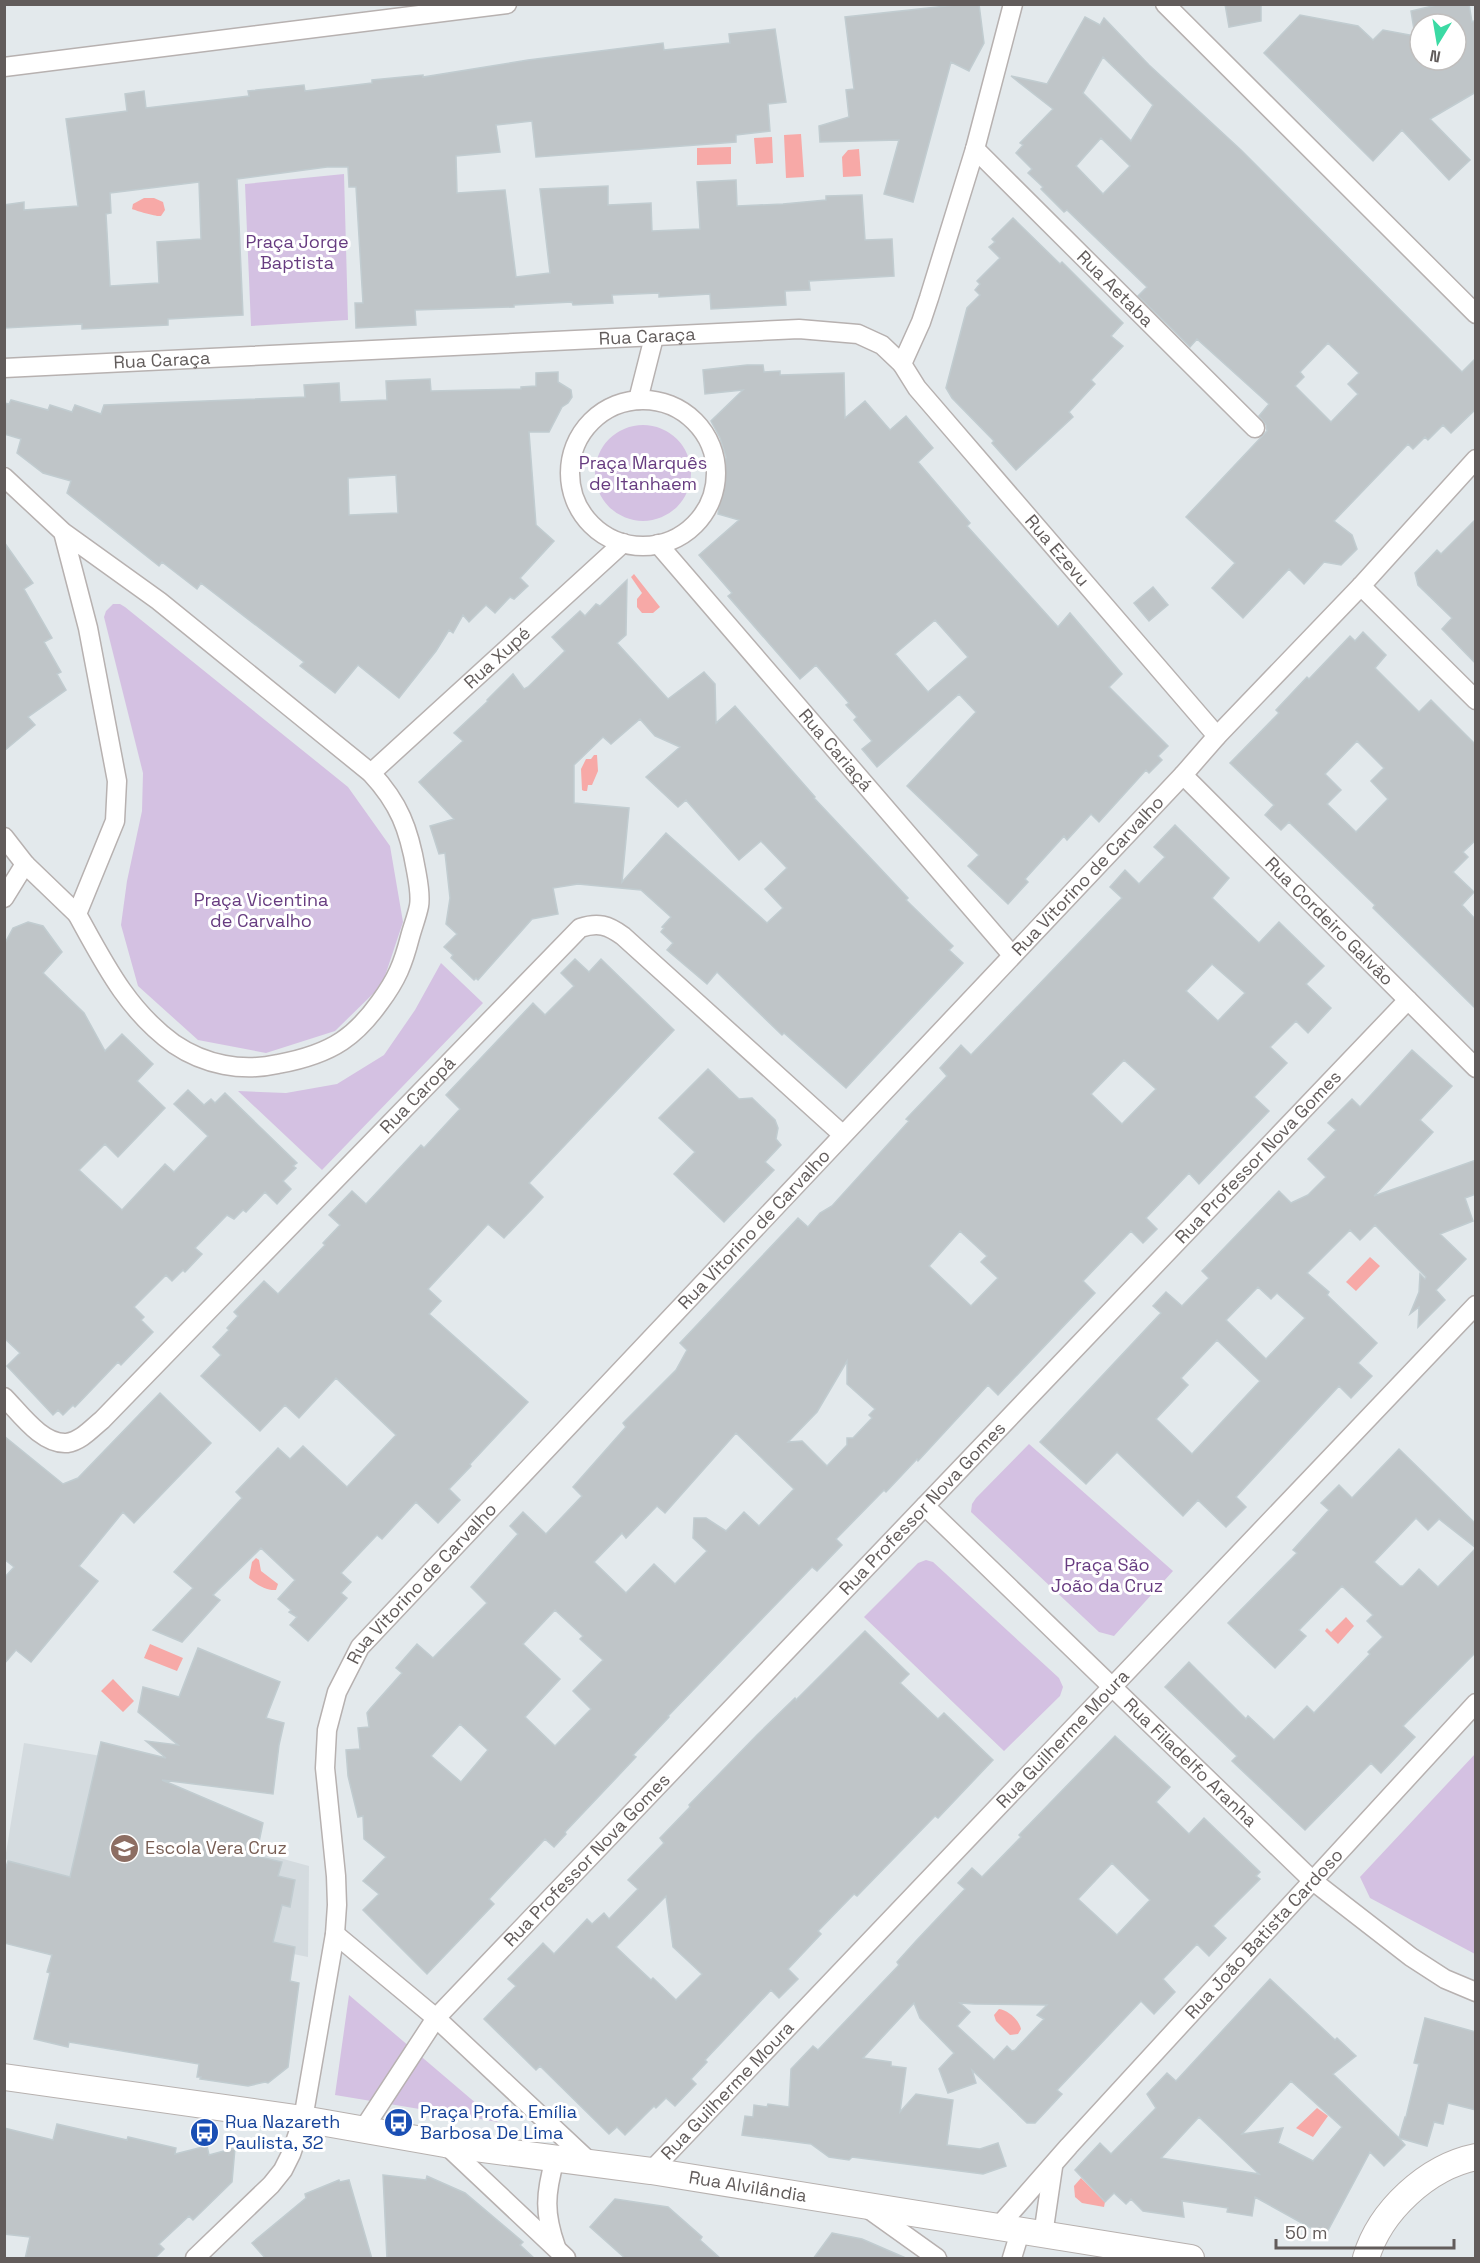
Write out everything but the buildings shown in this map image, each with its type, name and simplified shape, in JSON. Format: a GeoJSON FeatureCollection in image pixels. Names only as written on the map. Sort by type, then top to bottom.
{"type":"FeatureCollection","features":[{"type":"Feature","properties":{"kind":"street"},"geometry":{"type":"LineString","coordinates":[[4,67],[507,4]]}},
{"type":"Feature","properties":{"kind":"street"},"geometry":{"type":"LineString","coordinates":[[902,364],[921,322],[975,149],[1013,4]]}},
{"type":"Feature","properties":{"kind":"street"},"geometry":{"type":"LineString","coordinates":[[1167,5],[1476,314]]}},
{"type":"Feature","properties":{"kind":"street","name":"Rua Aetaba"},"geometry":{"type":"LineString","coordinates":[[975,149],[1255,428]]}},
{"type":"Feature","properties":{"kind":"street","name":"Rua Caraça"},"geometry":{"type":"LineString","coordinates":[[4,368],[799,329],[858,334],[882,345],[902,364]]}},
{"type":"Feature","properties":{"kind":"street"},"geometry":{"type":"LineString","coordinates":[[638,400],[654,337]]}},
{"type":"Feature","properties":{"kind":"street","name":"Rua Ezevu"},"geometry":{"type":"LineString","coordinates":[[902,364],[917,388],[1217,736]]}},
{"type":"Feature","properties":{"kind":"street"},"geometry":{"type":"LineString","coordinates":[[638,400],[652,400],[666,404],[689,417],[707,437],[715,463],[714,490],[702,515],[683,534],[658,544],[640,546],[623,543],[602,534],[585,518],[574,498],[569,476],[571,453],[581,433],[596,416],[616,404],[638,400]]}},
{"type":"Feature","properties":{"kind":"street","name":"Rua Vitorino de Carvalho"},"geometry":{"type":"LineString","coordinates":[[195,2259],[271,2185],[283,2170],[303,2119],[335,1934],[336,1886],[325,1768],[327,1730],[337,1692],[360,1647],[1183,775],[1476,459]]}},
{"type":"Feature","properties":{"kind":"street"},"geometry":{"type":"LineString","coordinates":[[4,477],[63,532],[159,601],[371,773],[386,790],[402,815],[412,844],[418,878],[419,904],[403,966],[368,1018],[343,1041],[316,1054],[263,1068],[237,1067],[203,1060],[175,1044],[150,1024],[113,981],[77,914],[25,864],[4,837]]}},
{"type":"Feature","properties":{"kind":"street"},"geometry":{"type":"LineString","coordinates":[[63,532],[88,628],[117,781],[115,820],[77,914]]}},
{"type":"Feature","properties":{"kind":"street","name":"Rua Xupé"},"geometry":{"type":"LineString","coordinates":[[371,773],[623,543]]}},
{"type":"Feature","properties":{"kind":"street","name":"Rua Cariaçá"},"geometry":{"type":"LineString","coordinates":[[658,544],[1012,955]]}},
{"type":"Feature","properties":{"kind":"street"},"geometry":{"type":"LineString","coordinates":[[1360,586],[1476,700]]}},
{"type":"Feature","properties":{"kind":"street","name":"Rua Cordeiro Galvão"},"geometry":{"type":"LineString","coordinates":[[1183,775],[1476,1068]]}},
{"type":"Feature","properties":{"kind":"street"},"geometry":{"type":"LineString","coordinates":[[4,898],[25,864]]}},
{"type":"Feature","properties":{"kind":"street","name":"Rua Caropá"},"geometry":{"type":"LineString","coordinates":[[4,1397],[46,1437],[55,1442],[68,1443],[82,1437],[102,1420],[580,928],[588,925],[600,924],[610,927],[623,936],[842,1134]]}},
{"type":"Feature","properties":{"kind":"street","name":"Rua Professor Nova Gomes"},"geometry":{"type":"LineString","coordinates":[[364,2128],[436,2018],[1408,1000]]}},
{"type":"Feature","properties":{"kind":"street","name":"Rua Guilherme Moura"},"geometry":{"type":"LineString","coordinates":[[651,2171],[1476,1305]]}},
{"type":"Feature","properties":{"kind":"street","name":"Rua Filadelfo Aranha"},"geometry":{"type":"LineString","coordinates":[[925,1506],[1313,1881],[1411,1957],[1445,1979],[1476,1992]]}},
{"type":"Feature","properties":{"kind":"street","name":"Rua João Batista Cardoso"},"geometry":{"type":"LineString","coordinates":[[1020,2231],[1053,2167],[1069,2146],[1476,1703]]}},
{"type":"Feature","properties":{"kind":"street"},"geometry":{"type":"LineString","coordinates":[[335,1934],[436,2018],[592,2164]]}},
{"type":"Feature","properties":{"kind":"street","name":"Rua Alvilândia"},"geometry":{"type":"LineString","coordinates":[[4,2077],[364,2128],[445,2144],[651,2171],[1191,2259]]}},
{"type":"Feature","properties":{"kind":"street"},"geometry":{"type":"LineString","coordinates":[[445,2144],[562,2255]]}},
{"type":"Feature","properties":{"kind":"street"},"geometry":{"type":"LineString","coordinates":[[1366,2259],[1380,2228],[1397,2205],[1418,2185],[1443,2169],[1476,2157]]}},
{"type":"Feature","properties":{"kind":"street"},"geometry":{"type":"LineString","coordinates":[[555,2159],[548,2183],[546,2209],[547,2220],[562,2255]]}},
{"type":"Feature","properties":{"kind":"street","name":"Rua João Batista Cardoso"},"geometry":{"type":"LineString","coordinates":[[1020,2231],[1053,2167]]}},
{"type":"Feature","properties":{"kind":"street"},"geometry":{"type":"LineString","coordinates":[[863,2205],[937,2259]]}},
{"type":"Feature","properties":{"kind":"street"},"geometry":{"type":"LineString","coordinates":[[1012,2259],[1020,2231]]}},
{"type":"Feature","properties":{"kind":"shaded area"},"geometry":{"type":"Polygon","coordinates":[[[801,134],[804,177],[786,178],[784,135],[801,134]]]}},
{"type":"Feature","properties":{"kind":"shaded area"},"geometry":{"type":"Polygon","coordinates":[[[772,137],[773,163],[756,164],[754,138],[772,137]]]}},
{"type":"Feature","properties":{"kind":"shaded area"},"geometry":{"type":"Polygon","coordinates":[[[731,147],[731,164],[697,165],[697,148],[731,147]]]}},
{"type":"Feature","properties":{"kind":"shaded area"},"geometry":{"type":"Polygon","coordinates":[[[859,149],[861,176],[843,177],[842,157],[848,150],[859,149]]]}},
{"type":"Feature","properties":{"kind":"shaded area"},"geometry":{"type":"Polygon","coordinates":[[[144,198],[154,198],[163,202],[165,210],[161,216],[132,209],[133,204],[144,198]]]}},
{"type":"Feature","properties":{"kind":"shaded area"},"geometry":{"type":"Polygon","coordinates":[[[634,574],[660,607],[653,613],[642,613],[637,607],[637,599],[642,593],[631,577],[634,574]]]}},
{"type":"Feature","properties":{"kind":"shaded area"},"geometry":{"type":"Polygon","coordinates":[[[597,755],[598,771],[592,785],[588,785],[587,791],[584,791],[582,790],[581,769],[586,759],[591,759],[597,755]]]}},
{"type":"Feature","properties":{"kind":"shaded area"},"geometry":{"type":"Polygon","coordinates":[[[1370,1257],[1380,1266],[1356,1291],[1346,1282],[1370,1257]]]}},
{"type":"Feature","properties":{"kind":"shaded area"},"geometry":{"type":"Polygon","coordinates":[[[256,1558],[259,1560],[261,1571],[278,1584],[276,1590],[261,1587],[249,1578],[252,1562],[256,1558]]]}},
{"type":"Feature","properties":{"kind":"shaded area"},"geometry":{"type":"Polygon","coordinates":[[[1346,1617],[1354,1626],[1338,1644],[1325,1631],[1327,1628],[1331,1632],[1346,1617]]]}},
{"type":"Feature","properties":{"kind":"shaded area"},"geometry":{"type":"Polygon","coordinates":[[[150,1644],[183,1658],[177,1671],[144,1658],[150,1644]]]}},
{"type":"Feature","properties":{"kind":"shaded area"},"geometry":{"type":"Polygon","coordinates":[[[113,1679],[134,1701],[123,1712],[101,1691],[113,1679]]]}},
{"type":"Feature","properties":{"kind":"shaded area","name":"Escola Vera Cruz"},"geometry":{"type":"Polygon","coordinates":[[[24,1743],[143,1763],[224,1843],[309,1866],[308,1957],[204,1936],[90,1896],[5,1859],[24,1743]]]}},
{"type":"Feature","properties":{"kind":"shaded area"},"geometry":{"type":"Polygon","coordinates":[[[999,2009],[1006,2011],[1016,2019],[1021,2029],[1018,2034],[1010,2035],[996,2021],[994,2015],[999,2009]]]}},
{"type":"Feature","properties":{"kind":"shaded area"},"geometry":{"type":"Polygon","coordinates":[[[1317,2108],[1328,2116],[1313,2137],[1296,2128],[1317,2108]]]}},
{"type":"Feature","properties":{"kind":"shaded area"},"geometry":{"type":"Polygon","coordinates":[[[1081,2178],[1105,2202],[1104,2207],[1082,2203],[1075,2197],[1074,2186],[1081,2178]]]}},
{"type":"Feature","properties":{"kind":"green space","name":"Praça Jorge Baptista"},"geometry":{"type":"Polygon","coordinates":[[[344,174],[348,320],[251,326],[245,184],[344,174]]]}},
{"type":"Feature","properties":{"kind":"green space","name":"Praça Marquês de Itanhaem"},"geometry":{"type":"Polygon","coordinates":[[[643,425],[661,429],[677,439],[687,455],[691,473],[687,491],[677,507],[661,517],[643,521],[625,517],[609,507],[599,491],[595,473],[599,455],[609,439],[625,429],[643,425]]]}},
{"type":"Feature","properties":{"kind":"green space","name":"Praça Vicentina de Carvalho"},"geometry":{"type":"Polygon","coordinates":[[[113,604],[125,607],[348,787],[390,846],[403,922],[382,985],[335,1031],[266,1053],[198,1040],[138,986],[121,925],[127,881],[142,811],[143,773],[104,617],[113,604]]]}},
{"type":"Feature","properties":{"kind":"green space"},"geometry":{"type":"Polygon","coordinates":[[[441,963],[483,1003],[322,1170],[238,1091],[286,1093],[337,1084],[384,1055],[415,1010],[441,963]]]}},
{"type":"Feature","properties":{"kind":"green space","name":"Praça São João da Cruz"},"geometry":{"type":"Polygon","coordinates":[[[1029,1444],[1173,1571],[1114,1636],[1099,1632],[971,1512],[976,1498],[1029,1444]]]}},
{"type":"Feature","properties":{"kind":"green space"},"geometry":{"type":"Polygon","coordinates":[[[926,1560],[933,1562],[1059,1678],[1063,1687],[1060,1696],[1004,1751],[864,1617],[918,1563],[926,1560]]]}},
{"type":"Feature","properties":{"kind":"green space"},"geometry":{"type":"Polygon","coordinates":[[[1475,1754],[1475,1954],[1370,1898],[1360,1877],[1475,1754]]]}},
{"type":"Feature","properties":{"kind":"green space"},"geometry":{"type":"Polygon","coordinates":[[[349,1995],[498,2122],[335,2095],[349,1995]]]}},
{"type":"Feature","properties":{"kind":"place","name":"Escola Vera Cruz"},"geometry":{"type":"Point","coordinates":[124,1848]}},
{"type":"Feature","properties":{"kind":"place","name":"Praça Profa. Emília Barbosa De Lima"},"geometry":{"type":"Point","coordinates":[399,2122]}},
{"type":"Feature","properties":{"kind":"place","name":"Rua Nazareth Paulista, 32"},"geometry":{"type":"Point","coordinates":[204,2132]}}]}
